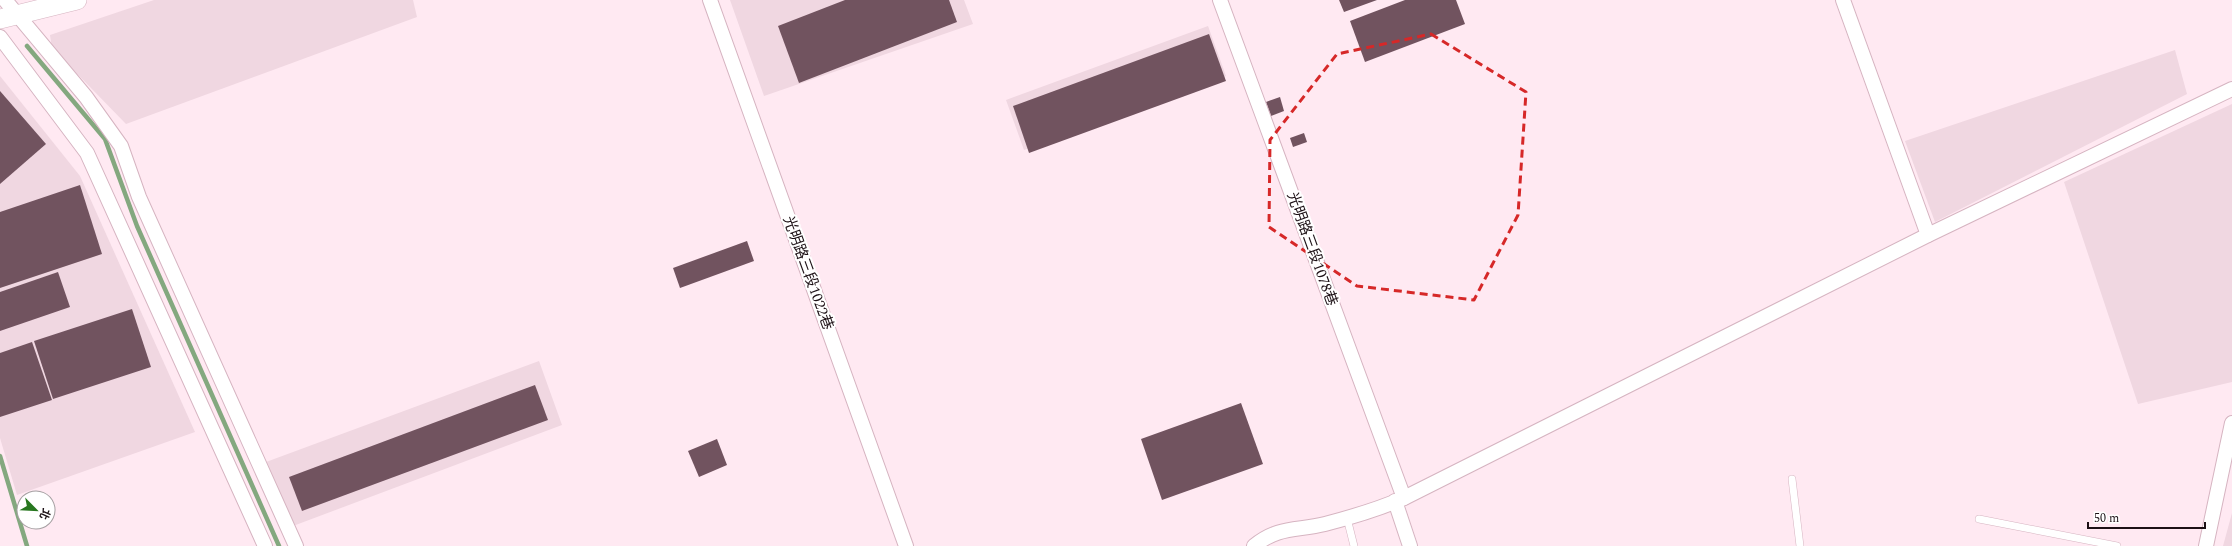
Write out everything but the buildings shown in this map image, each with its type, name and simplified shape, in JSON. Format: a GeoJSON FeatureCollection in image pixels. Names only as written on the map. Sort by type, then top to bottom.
{"type":"FeatureCollection","features":[{"type":"Feature","properties":{"kind":"street"},"geometry":{"type":"LineString","coordinates":[[5,0],[9,16],[86,97],[121,146],[139,197],[296,546]]}},
{"type":"Feature","properties":{"kind":"street"},"geometry":{"type":"LineString","coordinates":[[9,16],[76,0]]}},
{"type":"Feature","properties":{"kind":"street","name":"光明路三段1022巷"},"geometry":{"type":"LineString","coordinates":[[710,0],[906,546]]}},
{"type":"Feature","properties":{"kind":"street","name":"光明路三段1078巷"},"geometry":{"type":"LineString","coordinates":[[1220,0],[1400,500],[1410,546]]}},
{"type":"Feature","properties":{"kind":"street"},"geometry":{"type":"LineString","coordinates":[[1843,0],[1928,234]]}},
{"type":"Feature","properties":{"kind":"street"},"geometry":{"type":"LineString","coordinates":[[0,37],[87,153],[265,546]]}},
{"type":"Feature","properties":{"kind":"street"},"geometry":{"type":"LineString","coordinates":[[1254,546],[1266,536],[1284,529],[1310,528],[1348,518],[1400,500],[1928,234],[2232,89]]}},
{"type":"Feature","properties":{"kind":"street"},"geometry":{"type":"LineString","coordinates":[[2206,546],[2232,423]]}},
{"type":"Feature","properties":{"kind":"lane"},"geometry":{"type":"LineString","coordinates":[[1792,479],[1800,546]]}},
{"type":"Feature","properties":{"kind":"lane"},"geometry":{"type":"LineString","coordinates":[[1348,518],[1354,546]]}},
{"type":"Feature","properties":{"kind":"lane"},"geometry":{"type":"LineString","coordinates":[[1980,519],[2117,546]]}},
{"type":"Feature","properties":{"kind":"highlighted area"},"geometry":{"type":"Polygon","coordinates":[[[1431,34],[1526,92],[1518,215],[1474,300],[1357,286],[1269,227],[1270,140],[1337,54],[1431,34]]]}},
{"type":"Feature","properties":{"kind":"shaded area"},"geometry":{"type":"Polygon","coordinates":[[[154,0],[413,0],[417,17],[126,124],[52,48],[50,35],[154,0]]]}},
{"type":"Feature","properties":{"kind":"shaded area"},"geometry":{"type":"Polygon","coordinates":[[[730,0],[964,0],[973,24],[764,96],[730,0]]]}},
{"type":"Feature","properties":{"kind":"shaded area"},"geometry":{"type":"Polygon","coordinates":[[[1208,26],[1226,76],[1024,150],[1006,100],[1208,26]]]}},
{"type":"Feature","properties":{"kind":"shaded area"},"geometry":{"type":"Polygon","coordinates":[[[2175,50],[2187,94],[1935,222],[1905,141],[2175,50]]]}},
{"type":"Feature","properties":{"kind":"shaded area"},"geometry":{"type":"Polygon","coordinates":[[[0,76],[80,176],[195,432],[31,490],[16,490],[16,492],[0,438],[0,76]]]}},
{"type":"Feature","properties":{"kind":"shaded area"},"geometry":{"type":"Polygon","coordinates":[[[2232,104],[2232,382],[2138,404],[2064,182],[2232,104]]]}},
{"type":"Feature","properties":{"kind":"shaded area"},"geometry":{"type":"Polygon","coordinates":[[[539,361],[562,425],[293,526],[266,462],[539,361]]]}},
{"type":"Feature","properties":{"kind":"shaded area"},"geometry":{"type":"Polygon","coordinates":[[[2232,513],[2232,546],[2223,546],[2232,513]]]}},
{"type":"Feature","properties":{"kind":"waterway"},"geometry":{"type":"LineString","coordinates":[[27,46],[105,139],[137,226],[279,546]]}},
{"type":"Feature","properties":{"kind":"waterway"},"geometry":{"type":"LineString","coordinates":[[0,456],[27,546]]}}]}
